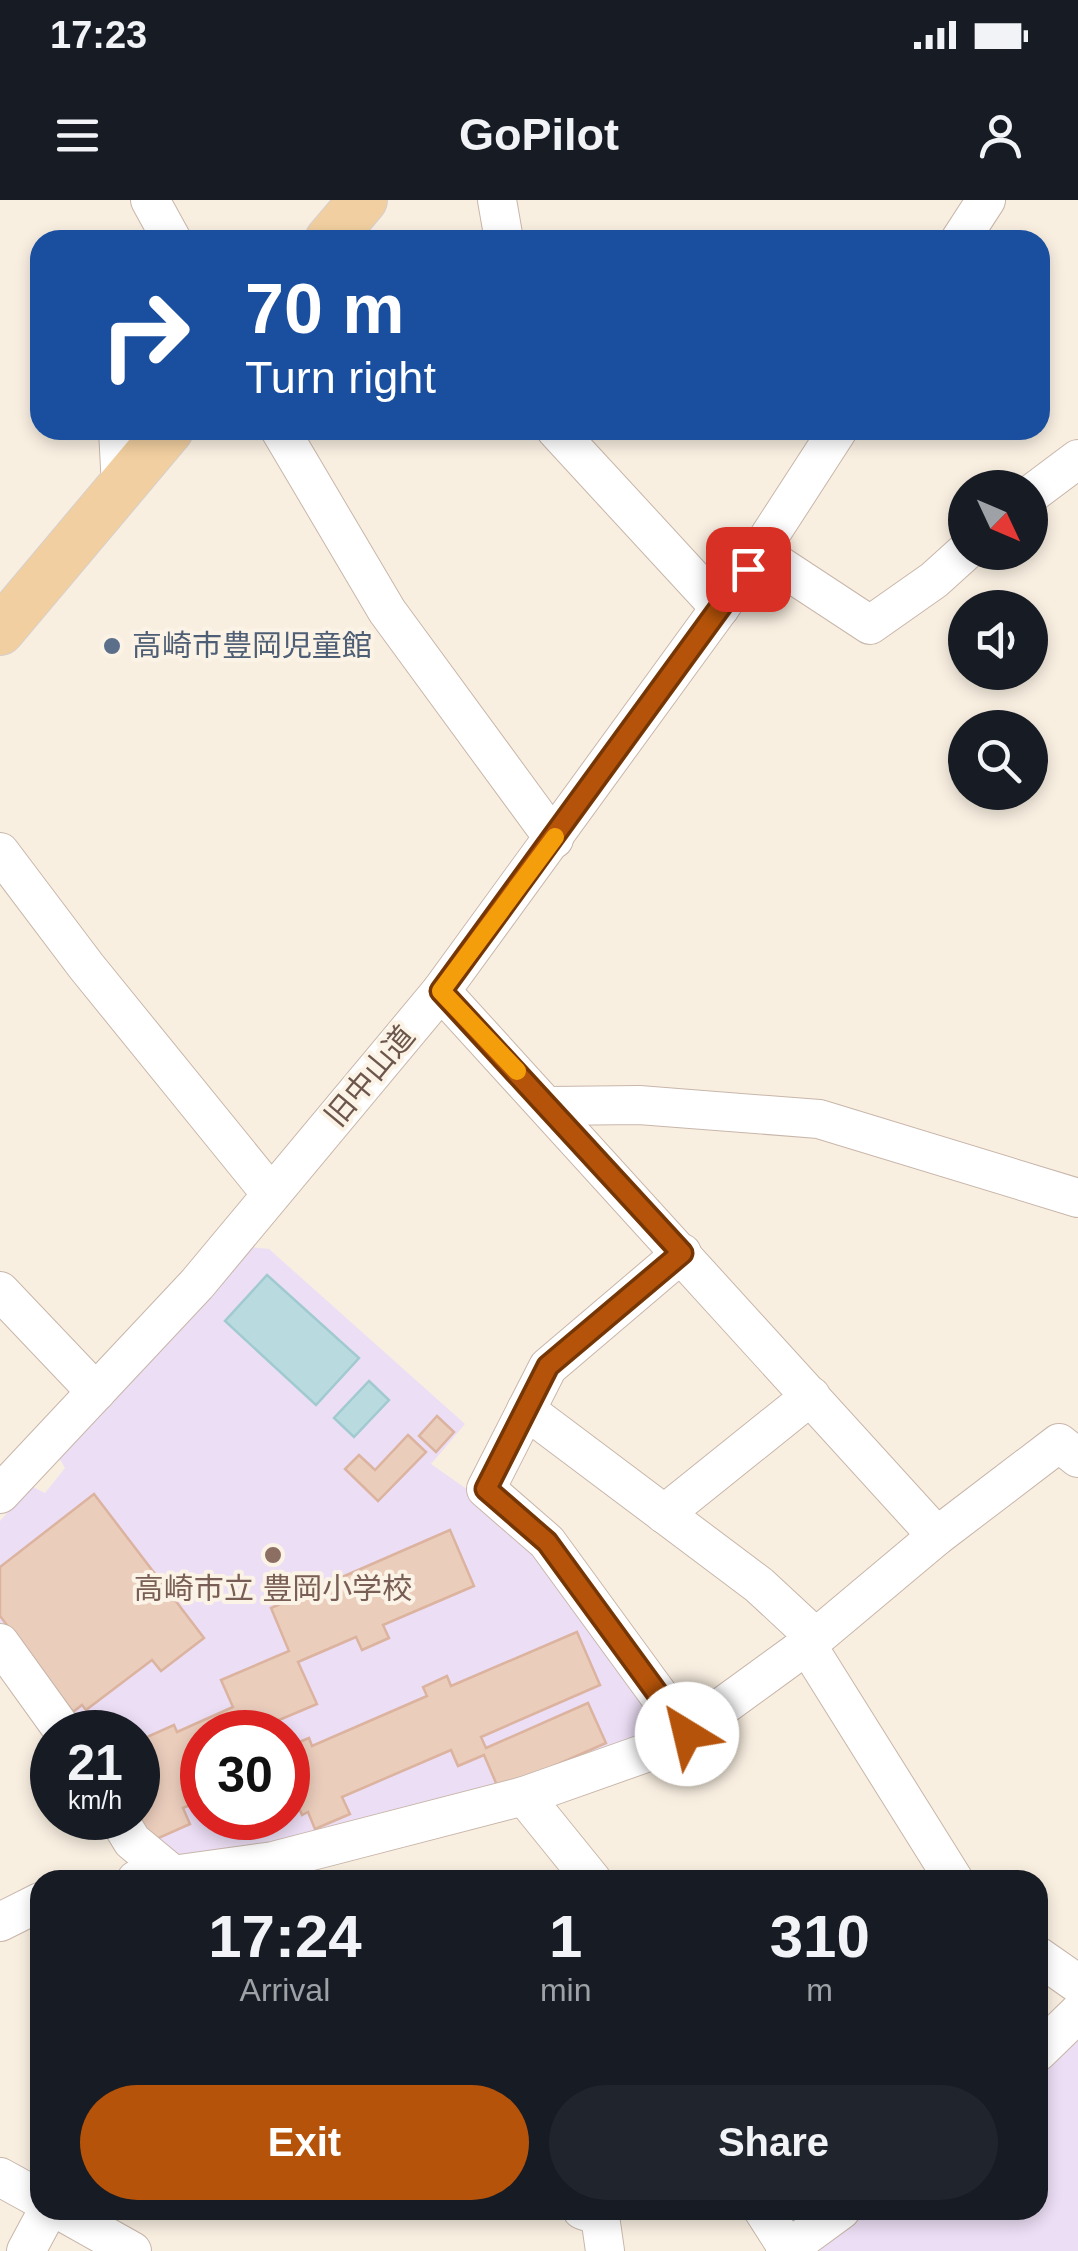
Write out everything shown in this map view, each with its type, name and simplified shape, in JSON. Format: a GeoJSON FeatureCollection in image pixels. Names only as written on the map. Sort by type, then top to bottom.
{"type":"FeatureCollection","features":[{"type":"Feature","properties":{"kind":"main road"},"geometry":{"type":"LineString","coordinates":[[338,230],[363,200]]}},
{"type":"Feature","properties":{"kind":"main road"},"geometry":{"type":"LineString","coordinates":[[0,632],[160,440]]}},
{"type":"Feature","properties":{"kind":"street"},"geometry":{"type":"LineString","coordinates":[[150,200],[166,230]]}},
{"type":"Feature","properties":{"kind":"street"},"geometry":{"type":"LineString","coordinates":[[496,200],[502,230]]}},
{"type":"Feature","properties":{"kind":"street"},"geometry":{"type":"LineString","coordinates":[[966,230],[986,200]]}},
{"type":"Feature","properties":{"kind":"street"},"geometry":{"type":"LineString","coordinates":[[119,440],[121,486]]}},
{"type":"Feature","properties":{"kind":"street"},"geometry":{"type":"LineString","coordinates":[[286,440],[387,611],[554,839]]}},
{"type":"Feature","properties":{"kind":"street"},"geometry":{"type":"LineString","coordinates":[[565,440],[720,608]]}},
{"type":"Feature","properties":{"kind":"street","name":"旧中山道"},"geometry":{"type":"LineString","coordinates":[[0,1494],[197,1284],[441,991],[720,608],[832,440]]}},
{"type":"Feature","properties":{"kind":"street"},"geometry":{"type":"LineString","coordinates":[[1048,482],[1078,459]]}},
{"type":"Feature","properties":{"kind":"street"},"geometry":{"type":"LineString","coordinates":[[759,552],[870,626],[948,567]]}},
{"type":"Feature","properties":{"kind":"street"},"geometry":{"type":"LineString","coordinates":[[0,852],[86,966],[271,1194]]}},
{"type":"Feature","properties":{"kind":"street"},"geometry":{"type":"LineString","coordinates":[[441,991],[937,1536]]}},
{"type":"Feature","properties":{"kind":"street"},"geometry":{"type":"LineString","coordinates":[[549,1106],[638,1105],[818,1120],[1078,1198]]}},
{"type":"Feature","properties":{"kind":"street"},"geometry":{"type":"LineString","coordinates":[[682,1253],[548,1366],[486,1489],[547,1542],[687,1734]]}},
{"type":"Feature","properties":{"kind":"street"},"geometry":{"type":"LineString","coordinates":[[0,1291],[96,1392]]}},
{"type":"Feature","properties":{"kind":"street"},"geometry":{"type":"LineString","coordinates":[[664,1514],[810,1396]]}},
{"type":"Feature","properties":{"kind":"street"},"geometry":{"type":"LineString","coordinates":[[526,1410],[759,1585],[811,1641],[948,1870]]}},
{"type":"Feature","properties":{"kind":"street"},"geometry":{"type":"LineString","coordinates":[[278,1870],[524,1796],[671,1744],[811,1641],[937,1536],[1059,1443],[1078,1458]]}},
{"type":"Feature","properties":{"kind":"street"},"geometry":{"type":"LineString","coordinates":[[0,1643],[48,1710]]}},
{"type":"Feature","properties":{"kind":"street"},"geometry":{"type":"LineString","coordinates":[[524,1796],[584,1870]]}},
{"type":"Feature","properties":{"kind":"street"},"geometry":{"type":"LineString","coordinates":[[131,1840],[150,1870]]}},
{"type":"Feature","properties":{"kind":"street"},"geometry":{"type":"LineString","coordinates":[[0,1922],[30,1907]]}},
{"type":"Feature","properties":{"kind":"street"},"geometry":{"type":"LineString","coordinates":[[1048,1963],[1078,1984]]}},
{"type":"Feature","properties":{"kind":"street"},"geometry":{"type":"LineString","coordinates":[[1048,2042],[1078,2013]]}},
{"type":"Feature","properties":{"kind":"street"},"geometry":{"type":"LineString","coordinates":[[0,2177],[30,2194]]}},
{"type":"Feature","properties":{"kind":"street"},"geometry":{"type":"LineString","coordinates":[[26,2251],[43,2220]]}},
{"type":"Feature","properties":{"kind":"street"},"geometry":{"type":"LineString","coordinates":[[77,2220],[132,2251]]}},
{"type":"Feature","properties":{"kind":"street"},"geometry":{"type":"LineString","coordinates":[[769,2220],[787,2250],[827,2220]]}},
{"type":"Feature","properties":{"kind":"shaded area","name":"高崎市立 豊岡小学校"},"geometry":{"type":"Polygon","coordinates":[[[249,1247],[269,1249],[465,1424],[431,1464],[528,1532],[677,1730],[280,1853],[169,1864],[153,1840],[160,1840],[160,1710],[53,1710],[0,1635],[0,1521],[31,1486],[45,1493],[65,1468],[58,1456],[249,1247]]]}},
{"type":"Feature","properties":{"kind":"shaded area"},"geometry":{"type":"Polygon","coordinates":[[[1078,2037],[1078,2251],[819,2251],[851,2220],[1048,2220],[1048,2062],[1078,2037]]]}},
{"type":"Feature","properties":{"kind":"water"},"geometry":{"type":"Polygon","coordinates":[[[267,1275],[359,1358],[316,1405],[225,1321],[267,1275]]]}},
{"type":"Feature","properties":{"kind":"water"},"geometry":{"type":"Polygon","coordinates":[[[369,1381],[389,1400],[354,1437],[334,1418],[369,1381]]]}},
{"type":"Feature","properties":{"kind":"building"},"geometry":{"type":"Polygon","coordinates":[[[437,1416],[454,1432],[436,1452],[419,1436],[437,1416]]]}},
{"type":"Feature","properties":{"kind":"building"},"geometry":{"type":"Polygon","coordinates":[[[408,1435],[426,1452],[378,1501],[345,1469],[359,1455],[375,1470],[408,1435]]]}},
{"type":"Feature","properties":{"kind":"building"},"geometry":{"type":"Polygon","coordinates":[[[94,1494],[204,1638],[161,1671],[152,1660],[86,1710],[82,1705],[71,1710],[0,1616],[0,1567],[94,1494]]]}},
{"type":"Feature","properties":{"kind":"building"},"geometry":{"type":"Polygon","coordinates":[[[450,1530],[474,1586],[383,1625],[389,1638],[362,1650],[356,1637],[298,1662],[317,1704],[303,1710],[226,1710],[233,1707],[221,1680],[289,1651],[271,1608],[450,1530]]]}},
{"type":"Feature","properties":{"kind":"building"},"geometry":{"type":"Polygon","coordinates":[[[577,1632],[600,1685],[481,1737],[486,1748],[588,1703],[606,1743],[499,1790],[484,1755],[458,1766],[451,1750],[342,1797],[350,1814],[315,1829],[310,1817],[310,1741],[312,1746],[427,1696],[423,1687],[447,1676],[451,1686],[577,1632]]]}},
{"type":"Feature","properties":{"kind":"building"},"geometry":{"type":"Polygon","coordinates":[[[174,1725],[177,1732],[180,1731],[180,1828],[160,1837],[160,1731],[174,1725]]]}},
{"type":"Feature","properties":{"kind":"slow traffic"},"geometry":{"type":"LineString","coordinates":[[517,1071],[441,991],[555,837]]}},
{"type":"Feature","properties":{"kind":"place","name":"高崎市豊岡児童館"},"geometry":{"type":"Point","coordinates":[112,646]}},
{"type":"Feature","properties":{"kind":"place","name":"高崎市立 豊岡小学校"},"geometry":{"type":"Point","coordinates":[273,1555]}},
{"type":"Feature","properties":{"kind":"route"},"geometry":{"type":"LineString","coordinates":[[687,1734],[547,1542],[486,1489],[548,1366],[682,1253],[441,991],[748,569]]}}]}
